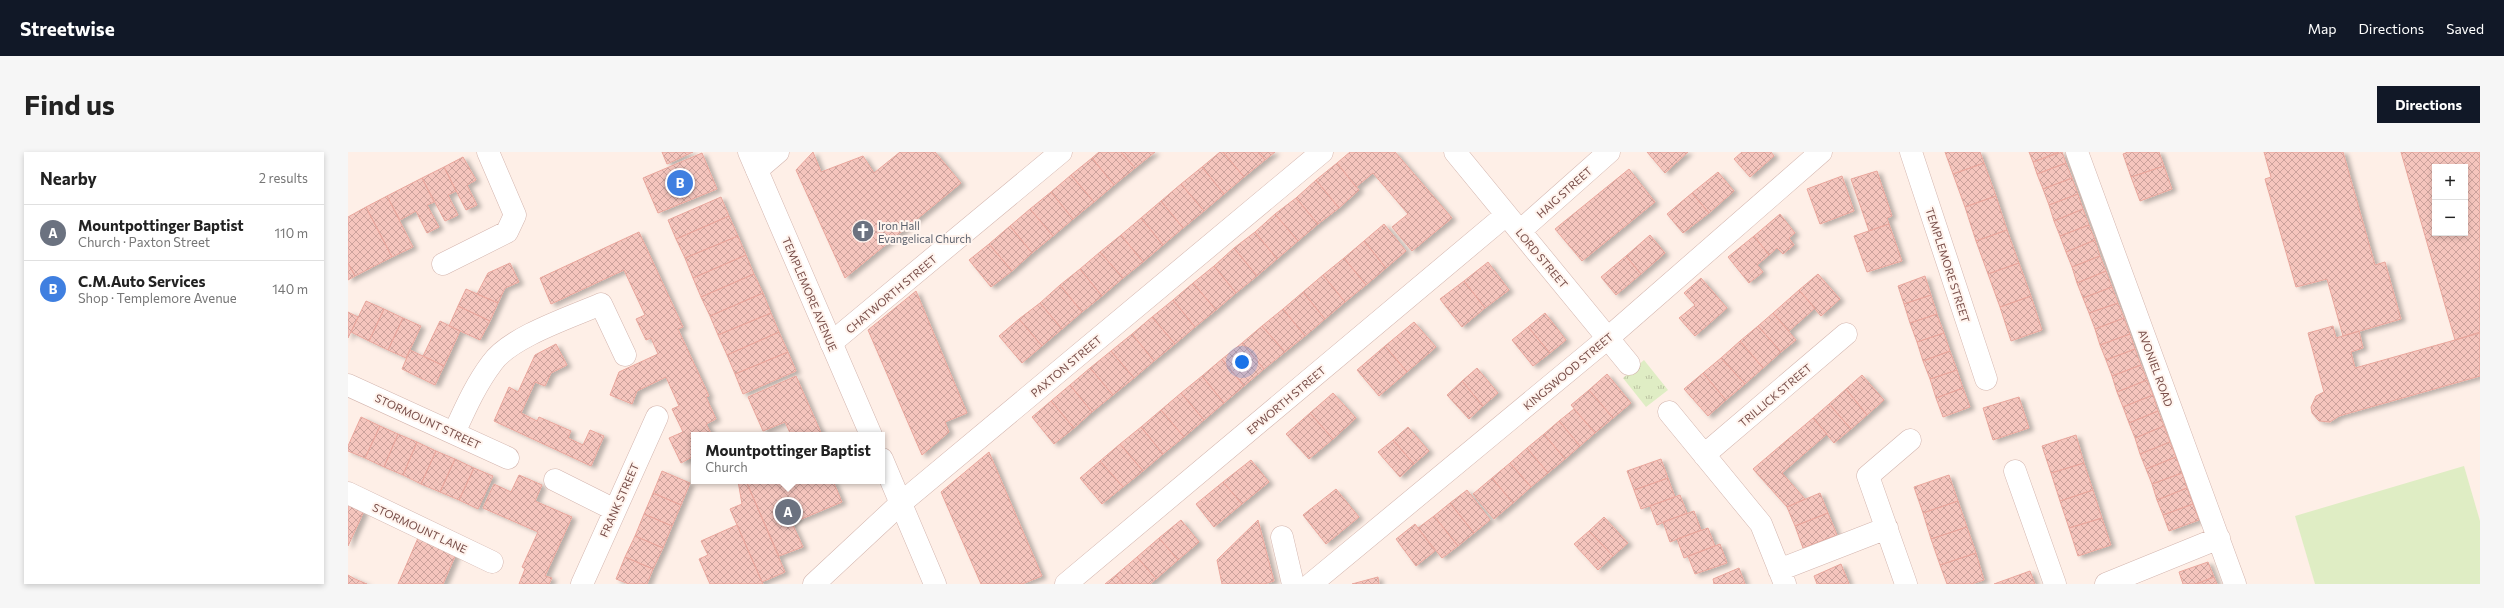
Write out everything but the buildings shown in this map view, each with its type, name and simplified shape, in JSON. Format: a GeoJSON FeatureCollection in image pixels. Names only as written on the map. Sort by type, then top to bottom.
{"type":"FeatureCollection","features":[{"type":"Feature","properties":{"kind":"street"},"geometry":{"type":"LineString","coordinates":[[443,264],[507,232],[515,215],[488,152]]}},
{"type":"Feature","properties":{"kind":"street"},"geometry":{"type":"LineString","coordinates":[[753,161],[778,152]]}},
{"type":"Feature","properties":{"kind":"street","name":"CHATWORTH STREET"},"geometry":{"type":"LineString","coordinates":[[831,343],[1061,152]]}},
{"type":"Feature","properties":{"kind":"street","name":"PAXTON STREET"},"geometry":{"type":"LineString","coordinates":[[814,584],[901,503],[1322,152]]}},
{"type":"Feature","properties":{"kind":"street","name":"LORD STREET"},"geometry":{"type":"LineString","coordinates":[[1455,152],[1629,364]]}},
{"type":"Feature","properties":{"kind":"street","name":"HAIG STREET"},"geometry":{"type":"LineString","coordinates":[[1513,223],[1609,152]]}},
{"type":"Feature","properties":{"kind":"street","name":"KINGSWOOD STREET"},"geometry":{"type":"LineString","coordinates":[[1311,584],[1608,338],[1821,152]]}},
{"type":"Feature","properties":{"kind":"street","name":"TEMPLEMORE STREET"},"geometry":{"type":"LineString","coordinates":[[1911,152],[1986,379]]}},
{"type":"Feature","properties":{"kind":"street","name":"AVONIEL ROAD"},"geometry":{"type":"LineString","coordinates":[[2076,152],[2235,584]]}},
{"type":"Feature","properties":{"kind":"street","name":"TEMPLEMORE AVENUE"},"geometry":{"type":"LineString","coordinates":[[753,161],[870,432]]}},
{"type":"Feature","properties":{"kind":"street","name":"EPWORTH STREET"},"geometry":{"type":"LineString","coordinates":[[1066,584],[1513,223]]}},
{"type":"Feature","properties":{"kind":"street"},"geometry":{"type":"LineString","coordinates":[[454,433],[466,406],[492,362],[524,338],[601,304],[625,355]]}},
{"type":"Feature","properties":{"kind":"street","name":"TRILLICK STREET"},"geometry":{"type":"LineString","coordinates":[[1704,455],[1846,334]]}},
{"type":"Feature","properties":{"kind":"street","name":"STORMOUNT STREET"},"geometry":{"type":"LineString","coordinates":[[348,385],[508,458]]}},
{"type":"Feature","properties":{"kind":"street"},"geometry":{"type":"LineString","coordinates":[[1668,412],[1761,524],[1782,577],[1887,528]]}},
{"type":"Feature","properties":{"kind":"street","name":"FRANK STREET"},"geometry":{"type":"LineString","coordinates":[[582,584],[656,417]]}},
{"type":"Feature","properties":{"kind":"street"},"geometry":{"type":"LineString","coordinates":[[1906,584],[1868,476],[1910,440]]}},
{"type":"Feature","properties":{"kind":"street"},"geometry":{"type":"LineString","coordinates":[[885,466],[935,584]]}},
{"type":"Feature","properties":{"kind":"street"},"geometry":{"type":"LineString","coordinates":[[2015,471],[2055,584]]}},
{"type":"Feature","properties":{"kind":"street"},"geometry":{"type":"LineString","coordinates":[[555,480],[615,510]]}},
{"type":"Feature","properties":{"kind":"street","name":"STORMOUNT LANE"},"geometry":{"type":"LineString","coordinates":[[348,493],[492,562]]}},
{"type":"Feature","properties":{"kind":"street"},"geometry":{"type":"LineString","coordinates":[[1282,537],[1293,584]]}},
{"type":"Feature","properties":{"kind":"street"},"geometry":{"type":"LineString","coordinates":[[2106,584],[2219,538]]}},
{"type":"Feature","properties":{"kind":"green space"},"geometry":{"type":"Polygon","coordinates":[[[1644,360],[1668,390],[1646,407],[1623,378],[1644,360]]]}},
{"type":"Feature","properties":{"kind":"green space"},"geometry":{"type":"Polygon","coordinates":[[[2464,466],[2480,521],[2480,584],[2315,584],[2295,516],[2464,466]]]}},
{"type":"Feature","properties":{"kind":"place","name":"C.M.Auto Services"},"geometry":{"type":"Point","coordinates":[680,183]}},
{"type":"Feature","properties":{"kind":"place","name":"Iron Hall Evangelical Church"},"geometry":{"type":"Point","coordinates":[863,231]}},
{"type":"Feature","properties":{"kind":"place","name":"Mountpottinger Baptist"},"geometry":{"type":"Point","coordinates":[788,512]}}]}
